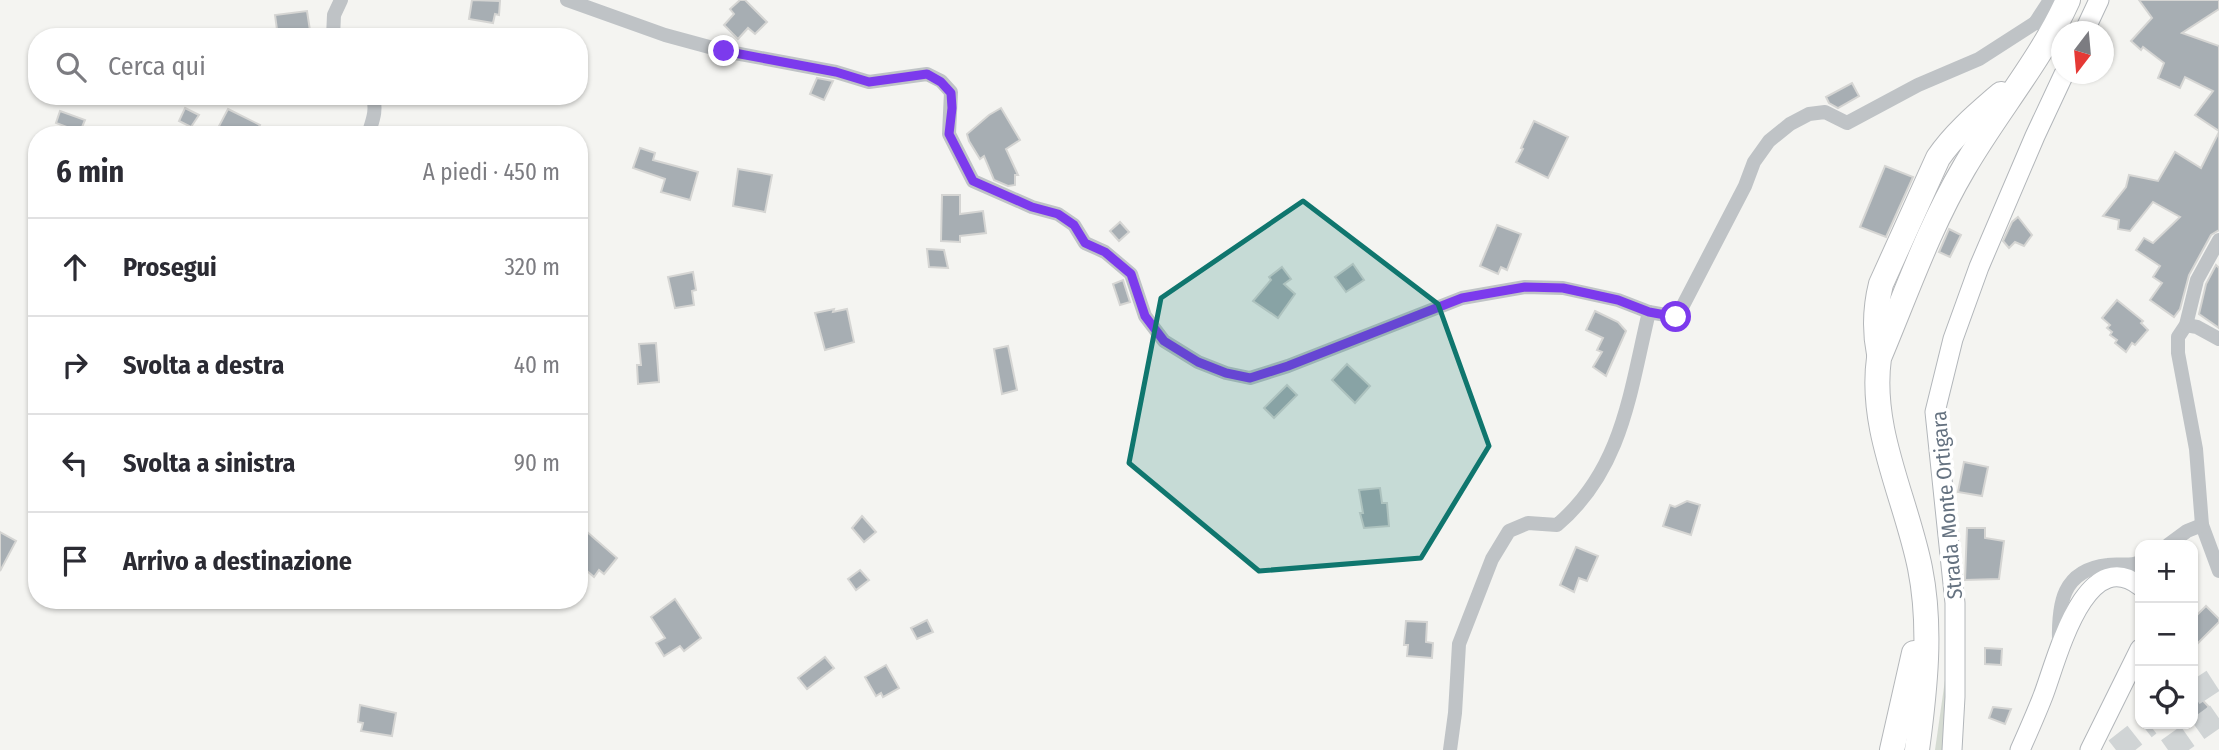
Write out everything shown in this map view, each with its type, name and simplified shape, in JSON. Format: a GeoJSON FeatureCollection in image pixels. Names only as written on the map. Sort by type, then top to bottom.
{"type":"FeatureCollection","features":[{"type":"Feature","properties":{"kind":"highway"},"geometry":{"type":"LineString","coordinates":[[1915,750],[1921,724],[1926,674],[1924,604],[1920,569],[1878,413],[1876,305],[1881,284],[1938,158],[1963,128],[2026,73],[2047,41],[2068,0]]}},
{"type":"Feature","properties":{"kind":"highway"},"geometry":{"type":"LineString","coordinates":[[1892,750],[1924,604]]}},
{"type":"Feature","properties":{"kind":"main road"},"geometry":{"type":"LineString","coordinates":[[2089,21],[2097,3]]}},
{"type":"Feature","properties":{"kind":"main road","name":"Strada Monte Ortigara"},"geometry":{"type":"LineString","coordinates":[[1952,750],[1955,603],[1935,412],[1952,339],[1979,267],[2059,84]]}},
{"type":"Feature","properties":{"kind":"main road"},"geometry":{"type":"LineString","coordinates":[[2020,750],[2044,694],[2059,647],[2084,598],[2100,582],[2112,578],[2123,578],[2135,584]]}},
{"type":"Feature","properties":{"kind":"main road"},"geometry":{"type":"LineString","coordinates":[[2090,750],[2135,659]]}},
{"type":"Feature","properties":{"kind":"street"},"geometry":{"type":"LineString","coordinates":[[333,28],[334,15],[341,0]]}},
{"type":"Feature","properties":{"kind":"street"},"geometry":{"type":"LineString","coordinates":[[567,0],[643,28],[724,51],[836,72],[869,82],[927,74],[941,82],[951,93],[949,134],[973,181],[1032,207],[1058,214],[1074,225],[1085,243],[1105,252],[1131,274],[1145,316],[1164,341],[1198,362],[1226,373],[1250,378],[1288,366],[1462,298],[1525,287],[1563,288],[1676,317],[1729,218],[1754,162],[1769,141],[1790,124],[1809,114],[1825,112],[1847,123],[1918,85],[1979,59],[2041,23],[2050,0]]}},
{"type":"Feature","properties":{"kind":"street"},"geometry":{"type":"LineString","coordinates":[[2084,21],[2097,3]]}},
{"type":"Feature","properties":{"kind":"street"},"geometry":{"type":"LineString","coordinates":[[371,126],[375,105]]}},
{"type":"Feature","properties":{"kind":"street"},"geometry":{"type":"LineString","coordinates":[[2219,240],[2197,280],[2186,325],[2178,337],[2178,353],[2196,449],[2202,525],[2219,571]]}},
{"type":"Feature","properties":{"kind":"street"},"geometry":{"type":"LineString","coordinates":[[1450,750],[1459,644],[1492,559],[1509,531],[1528,523],[1557,525],[1586,495],[1612,451],[1625,420],[1649,312]]}},
{"type":"Feature","properties":{"kind":"street"},"geometry":{"type":"LineString","coordinates":[[2186,325],[2197,327],[2219,339]]}},
{"type":"Feature","properties":{"kind":"street"},"geometry":{"type":"LineString","coordinates":[[2175,540],[2202,525]]}},
{"type":"Feature","properties":{"kind":"street"},"geometry":{"type":"LineString","coordinates":[[2059,647],[2059,605],[2069,586],[2095,566],[2135,564]]}},
{"type":"Feature","properties":{"kind":"highlighted area"},"geometry":{"type":"Polygon","coordinates":[[[1303,201],[1438,304],[1489,446],[1421,558],[1259,571],[1129,463],[1161,298],[1303,201]]]}},
{"type":"Feature","properties":{"kind":"shaded area"},"geometry":{"type":"Polygon","coordinates":[[[1947,666],[1945,750],[1935,750],[1947,666]]]}},
{"type":"Feature","properties":{"kind":"building"},"geometry":{"type":"Polygon","coordinates":[[[472,0],[500,1],[499,15],[495,14],[493,23],[469,19],[472,0]]]}},
{"type":"Feature","properties":{"kind":"building"},"geometry":{"type":"Polygon","coordinates":[[[740,0],[745,0],[767,22],[755,34],[748,28],[738,39],[724,25],[734,14],[730,9],[740,0]]]}},
{"type":"Feature","properties":{"kind":"building"},"geometry":{"type":"Polygon","coordinates":[[[2139,0],[2219,0],[2219,9],[2182,33],[2219,46],[2219,131],[2195,115],[2213,91],[2185,77],[2180,88],[2158,78],[2164,63],[2131,41],[2152,18],[2139,0]]]}},
{"type":"Feature","properties":{"kind":"building"},"geometry":{"type":"Polygon","coordinates":[[[307,11],[310,28],[277,28],[275,15],[307,11]]]}},
{"type":"Feature","properties":{"kind":"building"},"geometry":{"type":"Polygon","coordinates":[[[817,78],[833,81],[824,100],[810,94],[817,78]]]}},
{"type":"Feature","properties":{"kind":"building"},"geometry":{"type":"Polygon","coordinates":[[[1852,83],[1859,96],[1838,108],[1829,103],[1826,97],[1852,83]]]}},
{"type":"Feature","properties":{"kind":"building"},"geometry":{"type":"Polygon","coordinates":[[[185,108],[199,115],[192,126],[179,121],[185,108]]]}},
{"type":"Feature","properties":{"kind":"building"},"geometry":{"type":"Polygon","coordinates":[[[1001,108],[1020,140],[1006,149],[1018,175],[1015,175],[1015,185],[1008,186],[994,180],[984,156],[980,159],[967,134],[1001,108]]]}},
{"type":"Feature","properties":{"kind":"building"},"geometry":{"type":"Polygon","coordinates":[[[228,109],[260,125],[260,126],[219,126],[228,109]]]}},
{"type":"Feature","properties":{"kind":"building"},"geometry":{"type":"Polygon","coordinates":[[[60,111],[85,120],[82,126],[56,123],[60,111]]]}},
{"type":"Feature","properties":{"kind":"building"},"geometry":{"type":"Polygon","coordinates":[[[1534,121],[1568,137],[1548,178],[1516,162],[1534,121]]]}},
{"type":"Feature","properties":{"kind":"building"},"geometry":{"type":"Polygon","coordinates":[[[2219,132],[2219,230],[2211,235],[2189,275],[2180,309],[2174,317],[2150,300],[2162,283],[2153,277],[2160,266],[2136,250],[2144,238],[2153,243],[2180,217],[2153,202],[2130,231],[2118,229],[2119,220],[2103,216],[2126,187],[2129,175],[2158,181],[2175,152],[2201,168],[2219,132]]]}},
{"type":"Feature","properties":{"kind":"building"},"geometry":{"type":"Polygon","coordinates":[[[640,148],[655,153],[653,160],[698,172],[690,200],[661,192],[665,179],[633,168],[640,148]]]}},
{"type":"Feature","properties":{"kind":"building"},"geometry":{"type":"Polygon","coordinates":[[[1885,166],[1913,177],[1886,237],[1860,227],[1885,166]]]}},
{"type":"Feature","properties":{"kind":"building"},"geometry":{"type":"Polygon","coordinates":[[[738,169],[772,175],[765,212],[733,206],[738,169]]]}},
{"type":"Feature","properties":{"kind":"building"},"geometry":{"type":"Polygon","coordinates":[[[942,195],[960,195],[960,214],[983,211],[986,233],[960,236],[960,242],[941,241],[942,195]]]}},
{"type":"Feature","properties":{"kind":"building"},"geometry":{"type":"Polygon","coordinates":[[[2018,217],[2032,235],[2024,246],[2015,242],[2009,248],[2003,241],[2012,222],[2018,217]]]}},
{"type":"Feature","properties":{"kind":"building"},"geometry":{"type":"Polygon","coordinates":[[[1120,222],[1129,232],[1119,241],[1110,231],[1120,222]]]}},
{"type":"Feature","properties":{"kind":"building"},"geometry":{"type":"Polygon","coordinates":[[[1497,225],[1521,234],[1507,270],[1501,267],[1498,274],[1480,266],[1497,225]]]}},
{"type":"Feature","properties":{"kind":"building"},"geometry":{"type":"Polygon","coordinates":[[[1949,229],[1961,235],[1950,257],[1939,252],[1949,229]]]}},
{"type":"Feature","properties":{"kind":"building"},"geometry":{"type":"Polygon","coordinates":[[[927,249],[944,250],[948,268],[929,267],[927,249]]]}},
{"type":"Feature","properties":{"kind":"building"},"geometry":{"type":"Polygon","coordinates":[[[1353,264],[1364,280],[1346,292],[1335,277],[1353,264]]]}},
{"type":"Feature","properties":{"kind":"building"},"geometry":{"type":"Polygon","coordinates":[[[2216,265],[2219,268],[2219,328],[2199,314],[2206,284],[2216,265]]]}},
{"type":"Feature","properties":{"kind":"building"},"geometry":{"type":"Polygon","coordinates":[[[1282,267],[1291,279],[1284,284],[1295,294],[1278,318],[1253,301],[1271,280],[1269,277],[1282,267]]]}},
{"type":"Feature","properties":{"kind":"building"},"geometry":{"type":"Polygon","coordinates":[[[693,272],[696,290],[692,291],[694,305],[675,308],[668,277],[693,272]]]}},
{"type":"Feature","properties":{"kind":"building"},"geometry":{"type":"Polygon","coordinates":[[[1123,280],[1130,302],[1120,305],[1113,284],[1123,280]]]}},
{"type":"Feature","properties":{"kind":"building"},"geometry":{"type":"Polygon","coordinates":[[[2117,300],[2143,321],[2141,323],[2148,330],[2135,345],[2132,343],[2126,352],[2115,343],[2117,340],[2110,335],[2112,332],[2107,328],[2110,325],[2102,318],[2117,300]]]}},
{"type":"Feature","properties":{"kind":"building"},"geometry":{"type":"Polygon","coordinates":[[[834,309],[833,312],[847,309],[854,342],[825,350],[815,313],[834,309]]]}},
{"type":"Feature","properties":{"kind":"building"},"geometry":{"type":"Polygon","coordinates":[[[1595,311],[1618,322],[1626,331],[1606,376],[1593,367],[1602,352],[1597,350],[1603,338],[1586,330],[1595,311]]]}},
{"type":"Feature","properties":{"kind":"building"},"geometry":{"type":"Polygon","coordinates":[[[656,343],[659,382],[638,384],[637,365],[641,365],[639,344],[656,343]]]}},
{"type":"Feature","properties":{"kind":"building"},"geometry":{"type":"Polygon","coordinates":[[[1008,346],[1017,390],[1002,394],[994,349],[1008,346]]]}},
{"type":"Feature","properties":{"kind":"building"},"geometry":{"type":"Polygon","coordinates":[[[1347,364],[1370,386],[1355,403],[1332,380],[1347,364]]]}},
{"type":"Feature","properties":{"kind":"building"},"geometry":{"type":"Polygon","coordinates":[[[1287,385],[1297,395],[1274,418],[1264,408],[1287,385]]]}},
{"type":"Feature","properties":{"kind":"building"},"geometry":{"type":"Polygon","coordinates":[[[1964,462],[1988,467],[1982,496],[1958,492],[1964,462]]]}},
{"type":"Feature","properties":{"kind":"building"},"geometry":{"type":"Polygon","coordinates":[[[1380,488],[1382,503],[1387,503],[1389,526],[1364,528],[1359,490],[1380,488]]]}},
{"type":"Feature","properties":{"kind":"building"},"geometry":{"type":"Polygon","coordinates":[[[1687,501],[1700,505],[1691,535],[1663,526],[1670,505],[1675,507],[1687,501]]]}},
{"type":"Feature","properties":{"kind":"building"},"geometry":{"type":"Polygon","coordinates":[[[862,516],[876,532],[864,542],[852,528],[862,516]]]}},
{"type":"Feature","properties":{"kind":"building"},"geometry":{"type":"Polygon","coordinates":[[[1967,528],[1985,528],[1985,538],[2004,541],[1999,579],[1965,580],[1967,528]]]}},
{"type":"Feature","properties":{"kind":"building"},"geometry":{"type":"Polygon","coordinates":[[[0,532],[16,541],[0,571],[0,532]]]}},
{"type":"Feature","properties":{"kind":"building"},"geometry":{"type":"Polygon","coordinates":[[[588,533],[617,558],[604,574],[599,570],[594,577],[588,572],[588,533]]]}},
{"type":"Feature","properties":{"kind":"building"},"geometry":{"type":"Polygon","coordinates":[[[1576,547],[1598,556],[1587,581],[1579,578],[1574,592],[1560,585],[1576,547]]]}},
{"type":"Feature","properties":{"kind":"building"},"geometry":{"type":"Polygon","coordinates":[[[860,570],[869,580],[856,590],[848,579],[860,570]]]}},
{"type":"Feature","properties":{"kind":"building"},"geometry":{"type":"Polygon","coordinates":[[[675,599],[701,638],[684,651],[680,646],[664,656],[656,643],[665,638],[651,617],[675,599]]]}},
{"type":"Feature","properties":{"kind":"building"},"geometry":{"type":"Polygon","coordinates":[[[2206,606],[2219,622],[2198,643],[2198,614],[2206,606]]]}},
{"type":"Feature","properties":{"kind":"building"},"geometry":{"type":"Polygon","coordinates":[[[927,620],[933,632],[917,639],[911,628],[927,620]]]}},
{"type":"Feature","properties":{"kind":"building"},"geometry":{"type":"Polygon","coordinates":[[[1406,621],[1427,622],[1426,642],[1433,643],[1432,658],[1407,656],[1408,645],[1404,645],[1406,621]]]}},
{"type":"Feature","properties":{"kind":"building"},"geometry":{"type":"Polygon","coordinates":[[[1985,648],[2002,649],[2001,665],[1985,664],[1985,648]]]}},
{"type":"Feature","properties":{"kind":"building"},"geometry":{"type":"Polygon","coordinates":[[[825,657],[834,668],[807,689],[798,678],[825,657]]]}},
{"type":"Feature","properties":{"kind":"building"},"geometry":{"type":"Polygon","coordinates":[[[886,665],[899,688],[883,697],[881,693],[876,696],[865,677],[886,665]]]}},
{"type":"Feature","properties":{"kind":"building"},"geometry":{"type":"Polygon","coordinates":[[[2198,695],[2209,707],[2198,717],[2198,695]]]}},
{"type":"Feature","properties":{"kind":"building"},"geometry":{"type":"Polygon","coordinates":[[[360,705],[396,713],[392,736],[361,731],[363,723],[358,722],[360,705]]]}},
{"type":"Feature","properties":{"kind":"building"},"geometry":{"type":"Polygon","coordinates":[[[1993,707],[2011,709],[2005,724],[1989,718],[1993,707]]]}},
{"type":"Feature","properties":{"kind":"tunnel"},"geometry":{"type":"LineString","coordinates":[[2198,691],[2219,677]]}},
{"type":"Feature","properties":{"kind":"tunnel"},"geometry":{"type":"LineString","coordinates":[[2168,750],[2219,714]]}},
{"type":"Feature","properties":{"kind":"tunnel"},"geometry":{"type":"LineString","coordinates":[[2116,750],[2143,729]]}},
{"type":"Feature","properties":{"kind":"route"},"geometry":{"type":"LineString","coordinates":[[724,51],[792,66],[836,72],[869,82],[927,74],[941,82],[951,93],[949,134],[973,181],[1032,207],[1058,214],[1074,225],[1085,243],[1105,252],[1131,274],[1145,316],[1164,341],[1198,362],[1226,373],[1250,378],[1288,366],[1462,298],[1525,287],[1563,288],[1676,317]]}}]}
